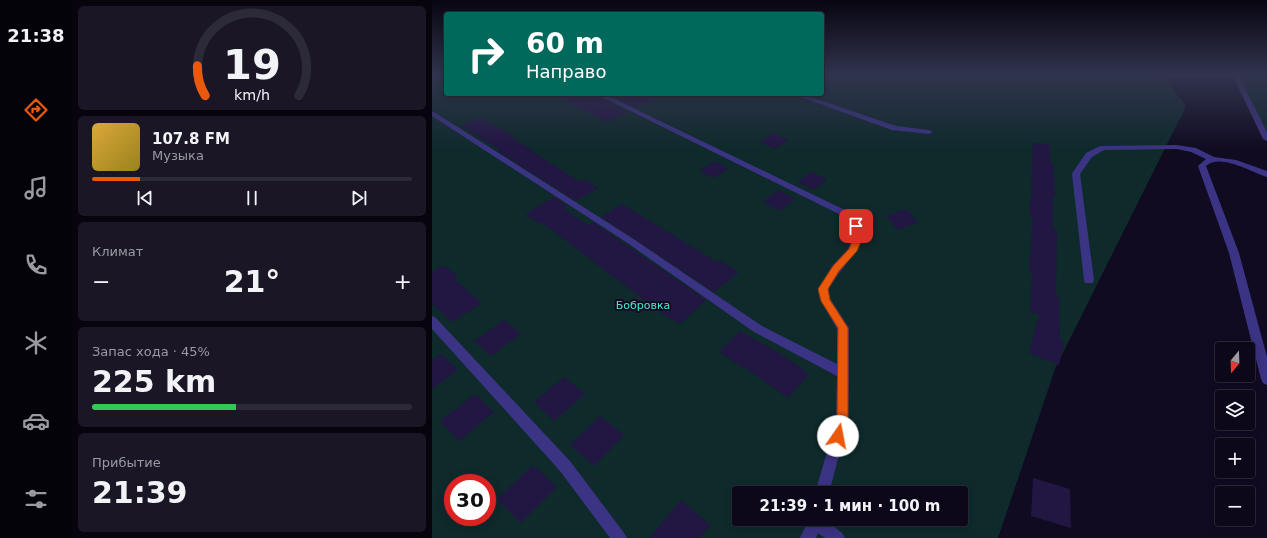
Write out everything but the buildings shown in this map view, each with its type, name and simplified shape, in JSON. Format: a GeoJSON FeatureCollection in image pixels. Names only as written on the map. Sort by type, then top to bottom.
{"type":"FeatureCollection","features":[{"type":"Feature","properties":{"kind":"street"},"geometry":{"type":"LineString","coordinates":[[610,99],[846,214],[856,226],[857,239],[852,251],[836,269],[823,289],[826,301],[843,328],[842,421],[824,486]]}},
{"type":"Feature","properties":{"kind":"street"},"geometry":{"type":"LineString","coordinates":[[810,99],[895,128],[929,132]]}},
{"type":"Feature","properties":{"kind":"street"},"geometry":{"type":"LineString","coordinates":[[1247,99],[1267,139]]}},
{"type":"Feature","properties":{"kind":"street"},"geometry":{"type":"LineString","coordinates":[[432,113],[630,240],[758,329],[843,374]]}},
{"type":"Feature","properties":{"kind":"street"},"geometry":{"type":"LineString","coordinates":[[1089,280],[1076,174],[1089,155],[1103,148],[1176,148],[1193,150],[1212,159]]}},
{"type":"Feature","properties":{"kind":"street"},"geometry":{"type":"LineString","coordinates":[[1267,174],[1222,159],[1212,159],[1204,162],[1202,166],[1234,253],[1267,380]]}},
{"type":"Feature","properties":{"kind":"street"},"geometry":{"type":"LineString","coordinates":[[432,321],[565,466],[618,538]]}},
{"type":"Feature","properties":{"kind":"street"},"geometry":{"type":"LineString","coordinates":[[808,538],[813,526]]}},
{"type":"Feature","properties":{"kind":"street"},"geometry":{"type":"LineString","coordinates":[[823,526],[837,538]]}},
{"type":"Feature","properties":{"kind":"green space","name":"Бобровка"},"geometry":{"type":"Polygon","coordinates":[[[432,99],[1181,99],[1186,106],[1055,369],[998,538],[432,538],[432,99]]]}},
{"type":"Feature","properties":{"kind":"green space"},"geometry":{"type":"Polygon","coordinates":[[[1248,99],[1267,99],[1267,137],[1248,99]]]}},
{"type":"Feature","properties":{"kind":"route"},"geometry":{"type":"LineString","coordinates":[[838,436],[842,421],[843,328],[826,301],[823,289],[836,269],[852,251],[857,239],[856,226]]}}]}
